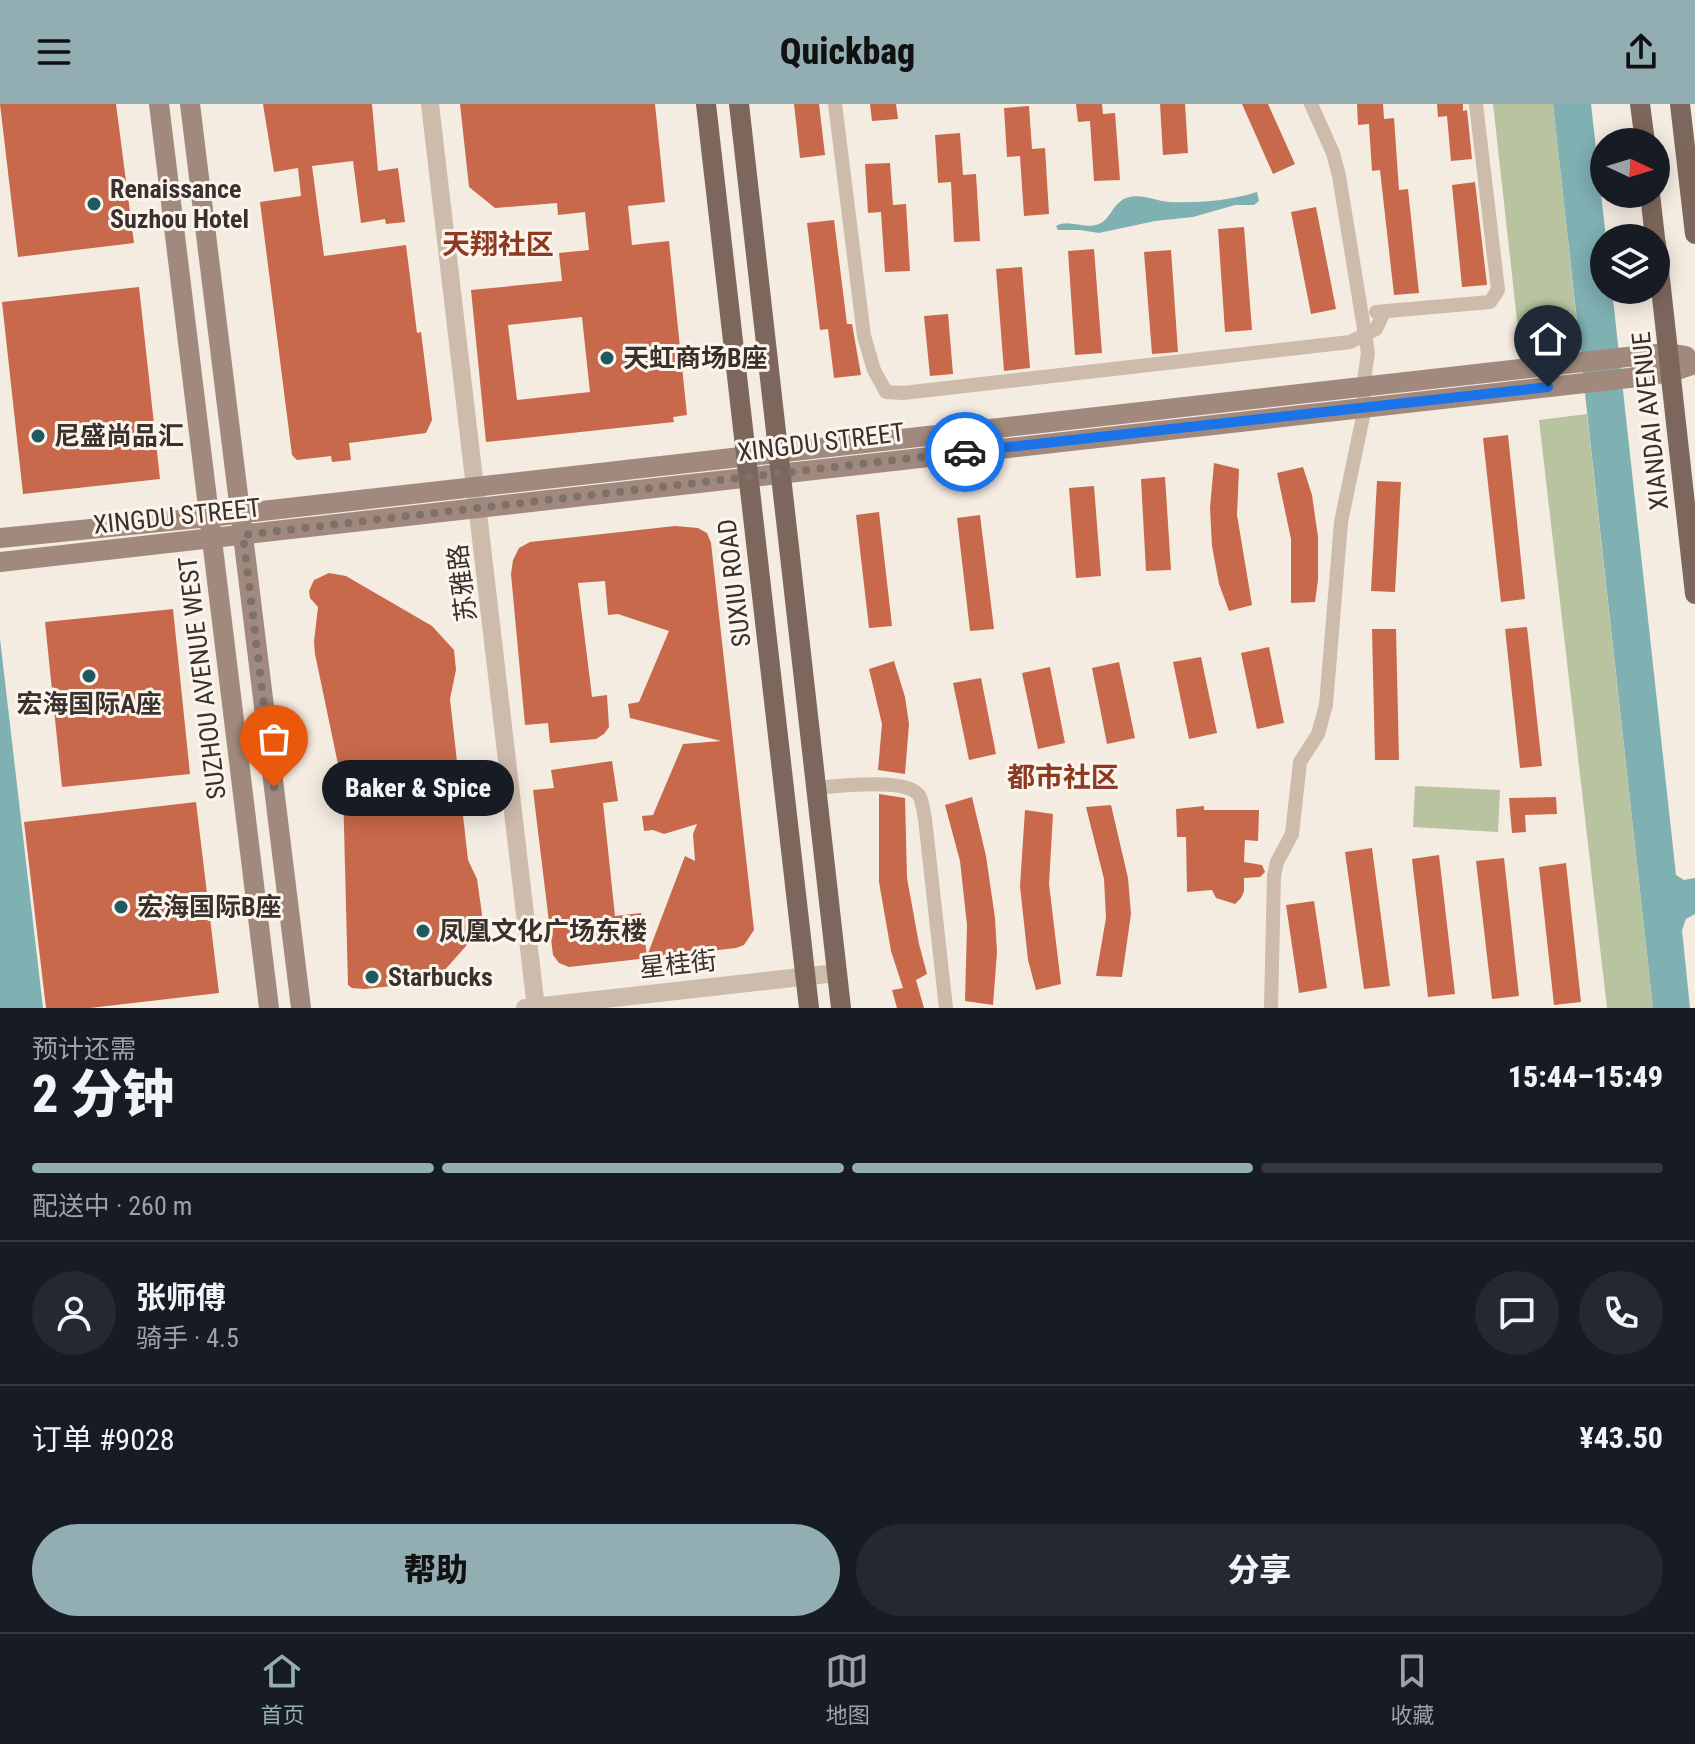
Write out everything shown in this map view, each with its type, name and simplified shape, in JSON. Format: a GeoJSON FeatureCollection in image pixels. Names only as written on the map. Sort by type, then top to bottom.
{"type":"FeatureCollection","features":[{"type":"Feature","properties":{"kind":"main road","name":"SUZHOU AVENUE WEST"},"geometry":{"type":"LineString","coordinates":[[159,104],[269,1008]]}},
{"type":"Feature","properties":{"kind":"main road"},"geometry":{"type":"LineString","coordinates":[[190,104],[301,1008]]}},
{"type":"Feature","properties":{"kind":"main road","name":"SUXIU ROAD"},"geometry":{"type":"LineString","coordinates":[[706,104],[809,1008]]}},
{"type":"Feature","properties":{"kind":"main road"},"geometry":{"type":"LineString","coordinates":[[739,104],[841,1008]]}},
{"type":"Feature","properties":{"kind":"main road"},"geometry":{"type":"LineString","coordinates":[[1640,104],[1643,128]]}},
{"type":"Feature","properties":{"kind":"main road"},"geometry":{"type":"LineString","coordinates":[[1680,104],[1695,234]]}},
{"type":"Feature","properties":{"kind":"main road","name":"XIANDAI AVENUE"},"geometry":{"type":"LineString","coordinates":[[1663,304],[1695,594]]}},
{"type":"Feature","properties":{"kind":"main road","name":"XINGDU STREET"},"geometry":{"type":"LineString","coordinates":[[0,538],[745,456],[779,462],[1364,397],[1577,373],[1627,357],[1695,364]]}},
{"type":"Feature","properties":{"kind":"main road","name":"XINGDU STREET"},"geometry":{"type":"LineString","coordinates":[[1577,373],[1629,378],[1695,357]]}},
{"type":"Feature","properties":{"kind":"main road","name":"XINGDU STREET"},"geometry":{"type":"LineString","coordinates":[[0,562],[747,477],[779,462]]}},
{"type":"Feature","properties":{"kind":"street","name":"苏雅路"},"geometry":{"type":"LineString","coordinates":[[430,104],[479,508],[532,1008]]}},
{"type":"Feature","properties":{"kind":"street"},"geometry":{"type":"LineString","coordinates":[[835,104],[864,336],[874,370],[886,392],[903,393],[1350,342],[1376,329],[1384,312]]}},
{"type":"Feature","properties":{"kind":"street"},"geometry":{"type":"LineString","coordinates":[[1271,1008],[1275,865],[1292,834],[1300,762],[1318,734],[1326,705],[1341,522],[1364,397],[1368,353],[1339,176],[1333,153],[1311,104]]}},
{"type":"Feature","properties":{"kind":"street"},"geometry":{"type":"LineString","coordinates":[[1363,314],[1490,302],[1498,290],[1476,104]]}},
{"type":"Feature","properties":{"kind":"street"},"geometry":{"type":"LineString","coordinates":[[816,788],[888,785],[909,788],[918,795],[925,819],[946,1008]]}},
{"type":"Feature","properties":{"kind":"street","name":"星桂街"},"geometry":{"type":"LineString","coordinates":[[532,1008],[836,973]]}},
{"type":"Feature","properties":{"kind":"green space"},"geometry":{"type":"Polygon","coordinates":[[[1493,104],[1553,104],[1578,332],[1519,338],[1493,104]]]}},
{"type":"Feature","properties":{"kind":"green space"},"geometry":{"type":"Polygon","coordinates":[[[1587,414],[1653,1008],[1607,1008],[1539,420],[1587,414]]]}},
{"type":"Feature","properties":{"kind":"green space"},"geometry":{"type":"Polygon","coordinates":[[[1415,786],[1500,790],[1498,832],[1413,827],[1415,786]]]}},
{"type":"Feature","properties":{"kind":"water"},"geometry":{"type":"Polygon","coordinates":[[[1553,104],[1591,104],[1594,128],[1590,128],[1590,208],[1603,208],[1604,224],[1590,224],[1590,304],[1614,304],[1676,875],[1684,880],[1695,878],[1695,914],[1686,919],[1682,930],[1690,1008],[1653,1008],[1553,104]]]}},
{"type":"Feature","properties":{"kind":"water"},"geometry":{"type":"Polygon","coordinates":[[[1257,192],[1259,201],[1254,205],[1235,205],[1193,217],[1155,221],[1099,233],[1058,230],[1056,226],[1066,223],[1099,224],[1122,200],[1131,197],[1192,202],[1257,192]]]}},
{"type":"Feature","properties":{"kind":"water"},"geometry":{"type":"Polygon","coordinates":[[[0,639],[43,1008],[0,1008],[0,639]]]}},
{"type":"Feature","properties":{"kind":"building"},"geometry":{"type":"Polygon","coordinates":[[[0,104],[116,104],[134,243],[18,257],[0,104]]]}},
{"type":"Feature","properties":{"kind":"building"},"geometry":{"type":"Polygon","coordinates":[[[263,104],[372,104],[378,171],[398,168],[405,222],[386,224],[385,219],[361,223],[353,161],[312,166],[324,256],[406,245],[432,420],[426,433],[349,443],[351,460],[332,462],[331,456],[297,460],[292,455],[260,202],[301,196],[298,168],[274,172],[263,104]]]}},
{"type":"Feature","properties":{"kind":"building"},"geometry":{"type":"Polygon","coordinates":[[[460,104],[655,104],[665,202],[628,206],[632,245],[669,241],[687,415],[673,417],[674,422],[486,442],[471,290],[562,281],[559,253],[589,250],[585,212],[558,215],[557,203],[495,208],[469,187],[460,104]],[[582,317],[508,325],[517,400],[590,392],[582,317]]]}},
{"type":"Feature","properties":{"kind":"building"},"geometry":{"type":"Polygon","coordinates":[[[794,104],[819,104],[825,155],[800,158],[794,104]]]}},
{"type":"Feature","properties":{"kind":"building"},"geometry":{"type":"Polygon","coordinates":[[[870,104],[896,104],[898,119],[872,121],[870,104]]]}},
{"type":"Feature","properties":{"kind":"building"},"geometry":{"type":"Polygon","coordinates":[[[1076,104],[1102,104],[1103,114],[1115,113],[1120,180],[1094,181],[1090,121],[1078,122],[1076,104]]]}},
{"type":"Feature","properties":{"kind":"building"},"geometry":{"type":"Polygon","coordinates":[[[1160,104],[1185,104],[1188,153],[1163,155],[1160,104]]]}},
{"type":"Feature","properties":{"kind":"building"},"geometry":{"type":"Polygon","coordinates":[[[1242,104],[1268,104],[1295,164],[1273,174],[1242,104]]]}},
{"type":"Feature","properties":{"kind":"building"},"geometry":{"type":"Polygon","coordinates":[[[1357,104],[1383,104],[1384,119],[1394,118],[1399,190],[1408,189],[1419,293],[1394,295],[1380,170],[1372,171],[1369,124],[1358,125],[1357,104]]]}},
{"type":"Feature","properties":{"kind":"building"},"geometry":{"type":"Polygon","coordinates":[[[1437,104],[1463,104],[1463,111],[1467,110],[1472,159],[1451,161],[1447,116],[1438,117],[1437,104]]]}},
{"type":"Feature","properties":{"kind":"building"},"geometry":{"type":"Polygon","coordinates":[[[1029,106],[1032,149],[1045,148],[1049,214],[1024,216],[1020,156],[1007,157],[1004,108],[1029,106]]]}},
{"type":"Feature","properties":{"kind":"building"},"geometry":{"type":"Polygon","coordinates":[[[960,133],[963,175],[976,174],[980,241],[954,242],[951,182],[938,183],[935,135],[960,133]]]}},
{"type":"Feature","properties":{"kind":"building"},"geometry":{"type":"Polygon","coordinates":[[[890,163],[893,205],[906,204],[910,271],[885,272],[881,212],[868,213],[865,164],[890,163]]]}},
{"type":"Feature","properties":{"kind":"building"},"geometry":{"type":"Polygon","coordinates":[[[1475,182],[1487,285],[1462,287],[1452,185],[1475,182]]]}},
{"type":"Feature","properties":{"kind":"building"},"geometry":{"type":"Polygon","coordinates":[[[1316,207],[1336,309],[1311,314],[1291,212],[1316,207]]]}},
{"type":"Feature","properties":{"kind":"building"},"geometry":{"type":"Polygon","coordinates":[[[834,220],[847,324],[852,324],[861,375],[834,378],[828,329],[820,330],[807,223],[834,220]]]}},
{"type":"Feature","properties":{"kind":"building"},"geometry":{"type":"Polygon","coordinates":[[[1244,227],[1252,330],[1225,332],[1218,229],[1244,227]]]}},
{"type":"Feature","properties":{"kind":"building"},"geometry":{"type":"Polygon","coordinates":[[[1094,249],[1102,353],[1075,355],[1068,251],[1094,249]]]}},
{"type":"Feature","properties":{"kind":"building"},"geometry":{"type":"Polygon","coordinates":[[[1171,250],[1178,352],[1152,354],[1144,252],[1171,250]]]}},
{"type":"Feature","properties":{"kind":"building"},"geometry":{"type":"Polygon","coordinates":[[[1022,267],[1030,368],[1004,371],[996,269],[1022,267]]]}},
{"type":"Feature","properties":{"kind":"building","name":"尼盛尚品汇"},"geometry":{"type":"Polygon","coordinates":[[[139,287],[160,479],[23,494],[2,302],[139,287]]]}},
{"type":"Feature","properties":{"kind":"building"},"geometry":{"type":"Polygon","coordinates":[[[948,314],[953,374],[930,376],[924,316],[948,314]]]}},
{"type":"Feature","properties":{"kind":"building"},"geometry":{"type":"Polygon","coordinates":[[[1508,435],[1525,599],[1501,602],[1483,438],[1508,435]]]}},
{"type":"Feature","properties":{"kind":"building"},"geometry":{"type":"Polygon","coordinates":[[[1214,463],[1239,469],[1237,515],[1252,605],[1229,611],[1219,584],[1212,546],[1210,508],[1214,463]]]}},
{"type":"Feature","properties":{"kind":"building"},"geometry":{"type":"Polygon","coordinates":[[[1303,467],[1312,495],[1318,537],[1318,580],[1315,602],[1291,603],[1291,539],[1277,473],[1303,467]]]}},
{"type":"Feature","properties":{"kind":"building"},"geometry":{"type":"Polygon","coordinates":[[[1165,477],[1171,570],[1146,571],[1141,479],[1165,477]]]}},
{"type":"Feature","properties":{"kind":"building"},"geometry":{"type":"Polygon","coordinates":[[[1377,481],[1401,482],[1395,592],[1371,591],[1377,481]]]}},
{"type":"Feature","properties":{"kind":"building"},"geometry":{"type":"Polygon","coordinates":[[[1094,486],[1101,576],[1076,578],[1069,488],[1094,486]]]}},
{"type":"Feature","properties":{"kind":"building"},"geometry":{"type":"Polygon","coordinates":[[[879,512],[892,626],[869,628],[856,515],[879,512]]]}},
{"type":"Feature","properties":{"kind":"building"},"geometry":{"type":"Polygon","coordinates":[[[980,515],[994,629],[970,631],[957,518],[980,515]]]}},
{"type":"Feature","properties":{"kind":"building"},"geometry":{"type":"Polygon","coordinates":[[[675,526],[698,528],[707,533],[711,543],[754,930],[744,945],[736,948],[569,967],[559,963],[553,955],[533,790],[554,788],[551,770],[612,761],[618,801],[603,803],[615,916],[641,913],[647,956],[685,856],[695,861],[693,834],[697,824],[664,834],[644,831],[642,816],[653,815],[683,744],[721,741],[630,718],[628,704],[639,702],[669,631],[618,614],[608,615],[605,581],[578,583],[592,697],[607,695],[609,727],[596,739],[550,743],[548,723],[525,725],[511,574],[513,560],[519,548],[530,542],[675,526]]]}},
{"type":"Feature","properties":{"kind":"building"},"geometry":{"type":"Polygon","coordinates":[[[329,573],[346,576],[432,626],[454,650],[456,670],[450,699],[468,860],[477,879],[482,914],[474,937],[435,981],[365,989],[348,985],[343,788],[315,654],[318,607],[310,598],[309,591],[314,580],[329,573]]]}},
{"type":"Feature","properties":{"kind":"building"},"geometry":{"type":"Polygon","coordinates":[[[173,609],[190,774],[62,787],[45,622],[173,609]]]}},
{"type":"Feature","properties":{"kind":"building"},"geometry":{"type":"Polygon","coordinates":[[[1527,627],[1542,766],[1520,768],[1505,629],[1527,627]]]}},
{"type":"Feature","properties":{"kind":"building"},"geometry":{"type":"Polygon","coordinates":[[[1372,629],[1396,629],[1399,760],[1375,760],[1372,629]]]}},
{"type":"Feature","properties":{"kind":"building"},"geometry":{"type":"Polygon","coordinates":[[[1269,647],[1284,723],[1257,729],[1241,653],[1269,647]]]}},
{"type":"Feature","properties":{"kind":"building"},"geometry":{"type":"Polygon","coordinates":[[[1201,657],[1217,733],[1189,739],[1173,662],[1201,657]]]}},
{"type":"Feature","properties":{"kind":"building"},"geometry":{"type":"Polygon","coordinates":[[[894,661],[909,724],[905,774],[878,770],[882,724],[869,669],[894,661]]]}},
{"type":"Feature","properties":{"kind":"building"},"geometry":{"type":"Polygon","coordinates":[[[1119,662],[1135,738],[1107,744],[1092,668],[1119,662]]]}},
{"type":"Feature","properties":{"kind":"building"},"geometry":{"type":"Polygon","coordinates":[[[1050,667],[1065,743],[1038,749],[1022,673],[1050,667]]]}},
{"type":"Feature","properties":{"kind":"building"},"geometry":{"type":"Polygon","coordinates":[[[981,678],[996,754],[969,760],[953,683],[981,678]]]}},
{"type":"Feature","properties":{"kind":"building"},"geometry":{"type":"Polygon","coordinates":[[[879,794],[905,798],[907,878],[927,974],[916,980],[924,1008],[897,1008],[892,990],[903,988],[891,951],[879,882],[879,794]]]}},
{"type":"Feature","properties":{"kind":"building"},"geometry":{"type":"Polygon","coordinates":[[[972,797],[986,856],[995,918],[997,952],[993,1005],[965,1001],[967,925],[960,861],[945,805],[972,797]]]}},
{"type":"Feature","properties":{"kind":"building"},"geometry":{"type":"Polygon","coordinates":[[[1556,797],[1557,814],[1525,815],[1526,832],[1512,833],[1509,798],[1556,797]]]}},
{"type":"Feature","properties":{"kind":"building","name":"宏海国际B座"},"geometry":{"type":"Polygon","coordinates":[[[196,802],[219,993],[90,1008],[46,1008],[24,822],[196,802]]]}},
{"type":"Feature","properties":{"kind":"building"},"geometry":{"type":"Polygon","coordinates":[[[1111,805],[1128,878],[1131,914],[1122,977],[1096,976],[1106,918],[1104,879],[1086,807],[1111,805]]]}},
{"type":"Feature","properties":{"kind":"building"},"geometry":{"type":"Polygon","coordinates":[[[1204,806],[1204,810],[1259,810],[1258,841],[1245,840],[1244,862],[1262,865],[1265,872],[1260,877],[1244,878],[1244,891],[1235,904],[1216,898],[1212,890],[1187,892],[1186,837],[1177,837],[1176,809],[1204,806]]]}},
{"type":"Feature","properties":{"kind":"building"},"geometry":{"type":"Polygon","coordinates":[[[1025,810],[1053,814],[1049,884],[1061,984],[1036,990],[1028,960],[1020,886],[1025,810]]]}},
{"type":"Feature","properties":{"kind":"building"},"geometry":{"type":"Polygon","coordinates":[[[1372,848],[1390,986],[1364,989],[1345,852],[1372,848]]]}},
{"type":"Feature","properties":{"kind":"building"},"geometry":{"type":"Polygon","coordinates":[[[1439,855],[1455,994],[1428,997],[1412,859],[1439,855]]]}},
{"type":"Feature","properties":{"kind":"building"},"geometry":{"type":"Polygon","coordinates":[[[1504,858],[1519,996],[1492,999],[1476,861],[1504,858]]]}},
{"type":"Feature","properties":{"kind":"building"},"geometry":{"type":"Polygon","coordinates":[[[1566,863],[1581,1002],[1554,1005],[1539,867],[1566,863]]]}},
{"type":"Feature","properties":{"kind":"building"},"geometry":{"type":"Polygon","coordinates":[[[1314,901],[1327,988],[1299,993],[1286,905],[1314,901]]]}},
{"type":"Feature","properties":{"kind":"way so far"},"geometry":{"type":"LineString","coordinates":[[274,787],[243,535],[965,452]]}},
{"type":"Feature","properties":{"kind":"place","name":"Renaissance Suzhou Hotel"},"geometry":{"type":"Point","coordinates":[94,204]}},
{"type":"Feature","properties":{"kind":"place","name":"天虹商场B座"},"geometry":{"type":"Point","coordinates":[607,358]}},
{"type":"Feature","properties":{"kind":"place","name":"尼盛尚品汇"},"geometry":{"type":"Point","coordinates":[38,436]}},
{"type":"Feature","properties":{"kind":"place","name":"宏海国际A座"},"geometry":{"type":"Point","coordinates":[89,676]}},
{"type":"Feature","properties":{"kind":"place","name":"Baker & Spice"},"geometry":{"type":"Point","coordinates":[274,787]}},
{"type":"Feature","properties":{"kind":"place","name":"宏海国际B座"},"geometry":{"type":"Point","coordinates":[121,907]}},
{"type":"Feature","properties":{"kind":"place","name":"凤凰文化广场东楼"},"geometry":{"type":"Point","coordinates":[423,931]}},
{"type":"Feature","properties":{"kind":"place","name":"Starbucks"},"geometry":{"type":"Point","coordinates":[372,977]}},
{"type":"Feature","properties":{"kind":"district","name":"天翔社区"},"geometry":{"type":"Point","coordinates":[498,244]}},
{"type":"Feature","properties":{"kind":"district","name":"都市社区"},"geometry":{"type":"Point","coordinates":[1063,777]}},
{"type":"Feature","properties":{"kind":"route"},"geometry":{"type":"LineString","coordinates":[[965,452],[1548,387]]}}]}
